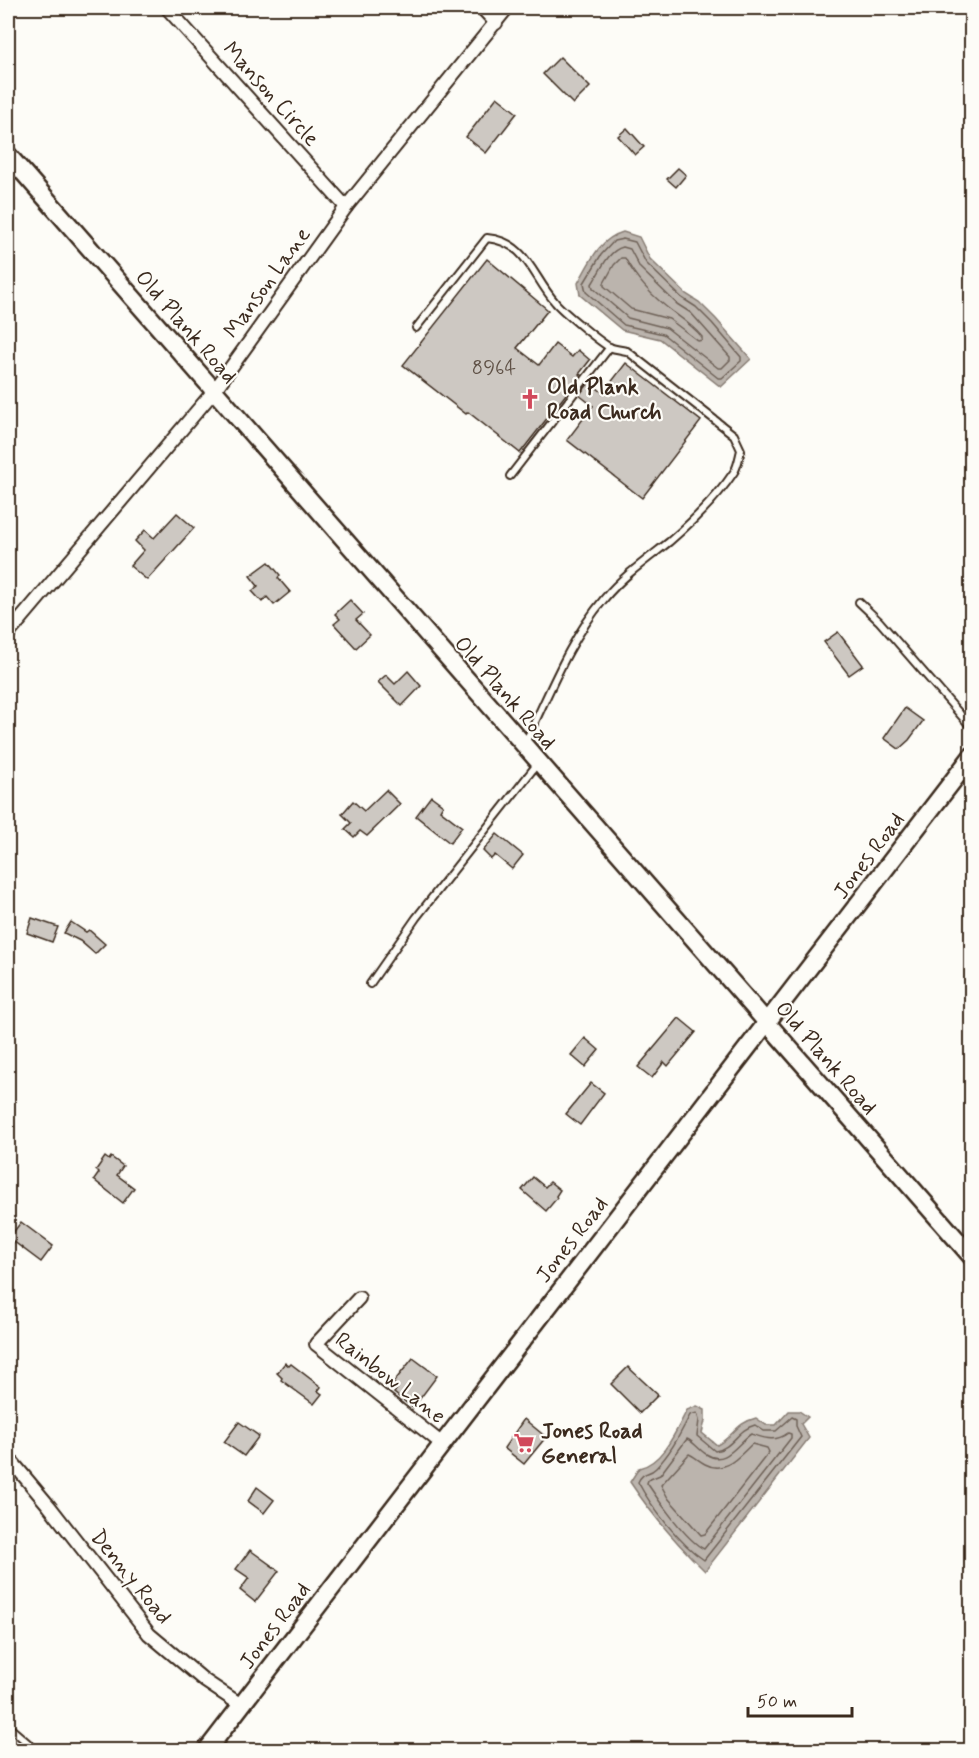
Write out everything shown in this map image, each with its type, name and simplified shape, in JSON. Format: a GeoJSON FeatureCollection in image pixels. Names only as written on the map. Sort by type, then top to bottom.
{"type":"FeatureCollection","features":[{"type":"Feature","properties":{"kind":"street","name":"Manson Circle"},"geometry":{"type":"LineString","coordinates":[[167,8],[346,207]]}},
{"type":"Feature","properties":{"kind":"street"},"geometry":{"type":"LineString","coordinates":[[482,8],[496,23]]}},
{"type":"Feature","properties":{"kind":"street","name":"Manson Lane"},"geometry":{"type":"LineString","coordinates":[[9,633],[214,391],[346,207],[507,8]]}},
{"type":"Feature","properties":{"kind":"street","name":"Old Plank Road"},"geometry":{"type":"LineString","coordinates":[[8,156],[523,747],[972,1257]]}},
{"type":"Feature","properties":{"kind":"street","name":"Jones Road"},"geometry":{"type":"LineString","coordinates":[[207,1750],[441,1443],[768,1023],[972,756]]}},
{"type":"Feature","properties":{"kind":"street","name":"Rainbow Lane"},"geometry":{"type":"LineString","coordinates":[[359,1298],[316,1344],[441,1443]]}},
{"type":"Feature","properties":{"kind":"street","name":"Denny Road"},"geometry":{"type":"LineString","coordinates":[[8,1457],[149,1634],[205,1681],[241,1705]]}},
{"type":"Feature","properties":{"kind":"lane"},"geometry":{"type":"LineString","coordinates":[[416,328],[487,238],[508,243],[526,257],[556,304],[610,347],[627,351],[734,435],[741,450],[736,470],[701,511],[670,541],[632,571],[582,628],[564,660],[523,747]]}},
{"type":"Feature","properties":{"kind":"lane"},"geometry":{"type":"LineString","coordinates":[[510,476],[610,347]]}},
{"type":"Feature","properties":{"kind":"lane"},"geometry":{"type":"LineString","coordinates":[[859,602],[879,621],[972,728]]}},
{"type":"Feature","properties":{"kind":"lane"},"geometry":{"type":"LineString","coordinates":[[370,984],[416,918],[538,764]]}},
{"type":"Feature","properties":{"kind":"lane"},"geometry":{"type":"LineString","coordinates":[[8,1726],[36,1750]]}},
{"type":"Feature","properties":{"kind":"water"},"geometry":{"type":"Polygon","coordinates":[[[623,232],[639,237],[650,259],[686,294],[699,302],[751,359],[721,387],[660,339],[622,330],[580,295],[578,283],[591,259],[608,240],[623,232]]]}},
{"type":"Feature","properties":{"kind":"water"},"geometry":{"type":"Polygon","coordinates":[[[697,1406],[705,1410],[702,1433],[717,1445],[749,1420],[756,1418],[766,1425],[776,1425],[789,1411],[799,1411],[808,1417],[801,1424],[809,1438],[705,1571],[665,1528],[630,1482],[639,1468],[648,1465],[662,1453],[687,1410],[697,1406]]]}},
{"type":"Feature","properties":{"kind":"building"},"geometry":{"type":"Polygon","coordinates":[[[560,57],[590,87],[573,104],[543,74],[560,57]]]}},
{"type":"Feature","properties":{"kind":"building"},"geometry":{"type":"Polygon","coordinates":[[[497,97],[517,113],[486,153],[466,137],[497,97]]]}},
{"type":"Feature","properties":{"kind":"building"},"geometry":{"type":"Polygon","coordinates":[[[627,128],[644,147],[635,155],[618,136],[627,128]]]}},
{"type":"Feature","properties":{"kind":"building"},"geometry":{"type":"Polygon","coordinates":[[[678,168],[686,175],[676,187],[667,179],[678,168]]]}},
{"type":"Feature","properties":{"kind":"building"},"geometry":{"type":"Polygon","coordinates":[[[487,259],[548,310],[517,348],[539,365],[555,344],[572,357],[578,350],[590,360],[579,374],[581,375],[520,453],[403,365],[487,259]]]}},
{"type":"Feature","properties":{"kind":"building"},"geometry":{"type":"Polygon","coordinates":[[[626,363],[701,421],[642,498],[567,440],[593,406],[579,395],[590,382],[603,393],[626,363]]]}},
{"type":"Feature","properties":{"kind":"building"},"geometry":{"type":"Polygon","coordinates":[[[177,513],[194,528],[147,580],[130,566],[144,550],[135,541],[145,530],[154,538],[177,513]]]}},
{"type":"Feature","properties":{"kind":"building"},"geometry":{"type":"Polygon","coordinates":[[[269,562],[280,575],[278,578],[290,592],[274,605],[267,597],[262,602],[252,591],[258,586],[250,576],[269,562]]]}},
{"type":"Feature","properties":{"kind":"building"},"geometry":{"type":"Polygon","coordinates":[[[350,600],[363,614],[356,620],[370,635],[356,648],[334,624],[340,619],[335,614],[350,600]]]}},
{"type":"Feature","properties":{"kind":"building"},"geometry":{"type":"Polygon","coordinates":[[[838,632],[863,665],[849,675],[824,642],[838,632]]]}},
{"type":"Feature","properties":{"kind":"building"},"geometry":{"type":"Polygon","coordinates":[[[408,671],[421,686],[402,706],[378,682],[386,675],[395,684],[408,671]]]}},
{"type":"Feature","properties":{"kind":"building"},"geometry":{"type":"Polygon","coordinates":[[[905,708],[923,721],[899,749],[884,738],[905,708]]]}},
{"type":"Feature","properties":{"kind":"building"},"geometry":{"type":"Polygon","coordinates":[[[386,790],[400,804],[367,836],[360,831],[354,837],[345,829],[351,823],[342,814],[353,801],[364,811],[386,790]]]}},
{"type":"Feature","properties":{"kind":"building"},"geometry":{"type":"Polygon","coordinates":[[[431,796],[443,805],[440,810],[462,827],[450,843],[416,816],[431,796]]]}},
{"type":"Feature","properties":{"kind":"building"},"geometry":{"type":"Polygon","coordinates":[[[497,834],[523,855],[512,869],[495,855],[491,859],[483,851],[497,834]]]}},
{"type":"Feature","properties":{"kind":"building"},"geometry":{"type":"Polygon","coordinates":[[[32,918],[58,927],[52,942],[27,933],[32,918]]]}},
{"type":"Feature","properties":{"kind":"building"},"geometry":{"type":"Polygon","coordinates":[[[71,922],[86,932],[89,930],[105,944],[95,954],[80,941],[64,933],[71,922]]]}},
{"type":"Feature","properties":{"kind":"building"},"geometry":{"type":"Polygon","coordinates":[[[679,1018],[696,1032],[668,1066],[664,1062],[652,1078],[638,1067],[679,1018]]]}},
{"type":"Feature","properties":{"kind":"building"},"geometry":{"type":"Polygon","coordinates":[[[585,1038],[599,1050],[585,1067],[571,1055],[585,1038]]]}},
{"type":"Feature","properties":{"kind":"building"},"geometry":{"type":"Polygon","coordinates":[[[591,1083],[604,1093],[580,1125],[566,1114],[591,1083]]]}},
{"type":"Feature","properties":{"kind":"building"},"geometry":{"type":"Polygon","coordinates":[[[105,1157],[109,1160],[111,1157],[123,1166],[117,1175],[134,1188],[123,1203],[94,1180],[99,1173],[96,1170],[105,1157]]]}},
{"type":"Feature","properties":{"kind":"building"},"geometry":{"type":"Polygon","coordinates":[[[533,1177],[545,1187],[550,1182],[560,1190],[557,1198],[546,1211],[522,1190],[533,1177]]]}},
{"type":"Feature","properties":{"kind":"building"},"geometry":{"type":"Polygon","coordinates":[[[21,1222],[53,1246],[41,1262],[9,1238],[21,1222]]]}},
{"type":"Feature","properties":{"kind":"building"},"geometry":{"type":"Polygon","coordinates":[[[413,1358],[437,1376],[413,1408],[394,1393],[398,1387],[393,1383],[413,1358]]]}},
{"type":"Feature","properties":{"kind":"building"},"geometry":{"type":"Polygon","coordinates":[[[285,1363],[289,1366],[291,1364],[321,1387],[318,1391],[322,1394],[314,1404],[281,1380],[282,1378],[277,1373],[285,1363]]]}},
{"type":"Feature","properties":{"kind":"building"},"geometry":{"type":"Polygon","coordinates":[[[628,1367],[658,1395],[640,1413],[611,1384],[628,1367]]]}},
{"type":"Feature","properties":{"kind":"building","name":"Jones Road General"},"geometry":{"type":"Polygon","coordinates":[[[524,1419],[546,1437],[524,1464],[504,1448],[524,1419]]]}},
{"type":"Feature","properties":{"kind":"building"},"geometry":{"type":"Polygon","coordinates":[[[239,1422],[259,1436],[244,1456],[224,1442],[239,1422]]]}},
{"type":"Feature","properties":{"kind":"building"},"geometry":{"type":"Polygon","coordinates":[[[257,1487],[274,1500],[264,1513],[248,1501],[257,1487]]]}},
{"type":"Feature","properties":{"kind":"building"},"geometry":{"type":"Polygon","coordinates":[[[250,1550],[279,1571],[255,1602],[240,1590],[249,1578],[236,1569],[250,1550]]]}},
{"type":"Feature","properties":{"kind":"place","name":"Old Plank Road Church"},"geometry":{"type":"Point","coordinates":[530,399]}},
{"type":"Feature","properties":{"kind":"place","name":"Jones Road General"},"geometry":{"type":"Point","coordinates":[524,1443]}}]}
